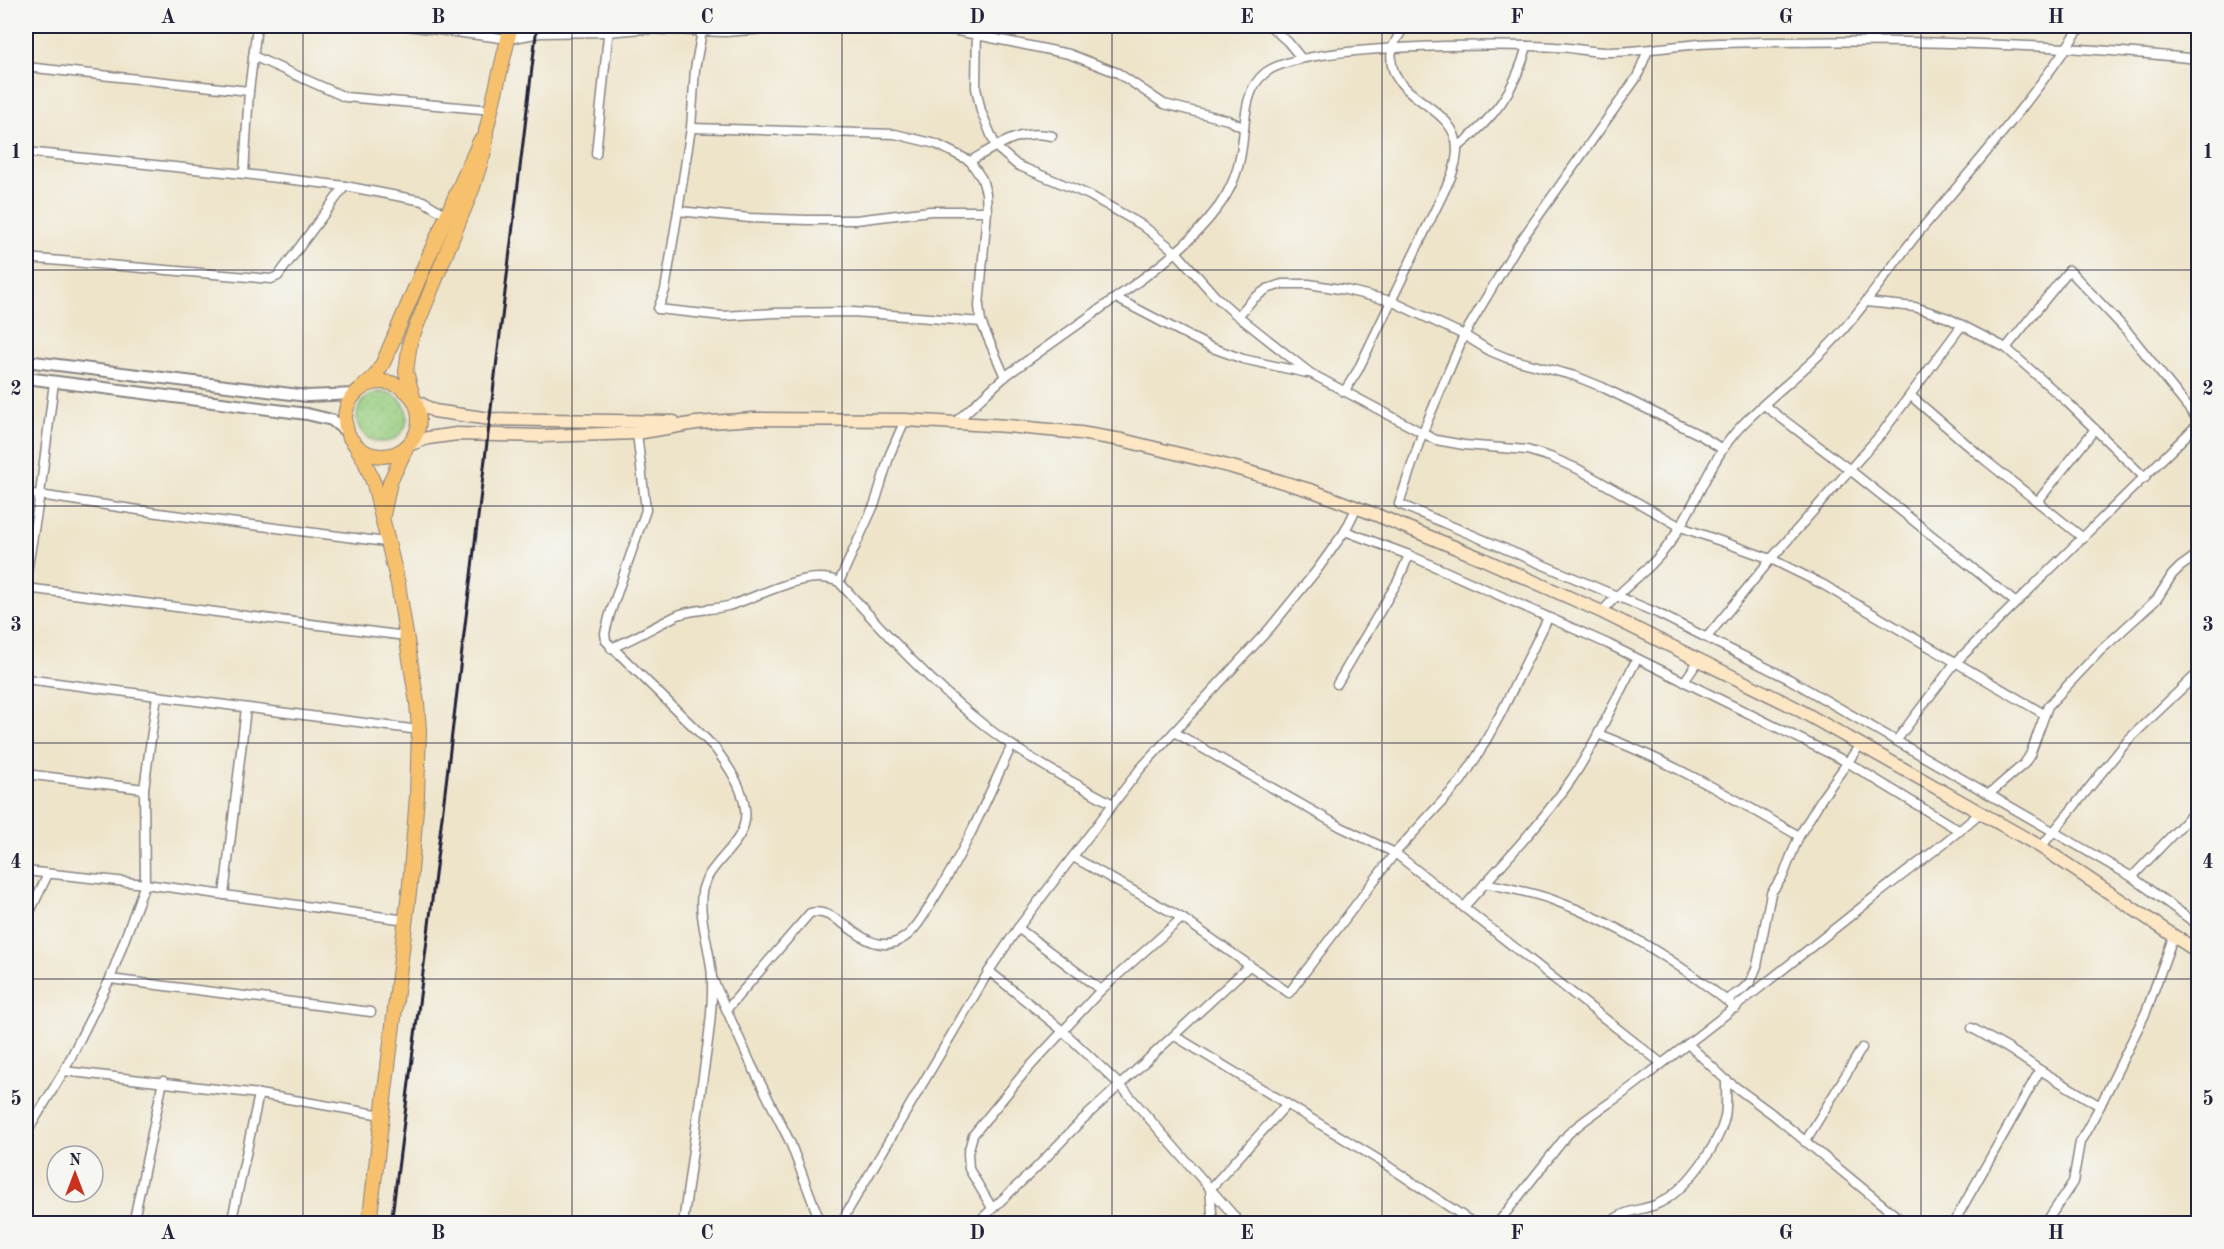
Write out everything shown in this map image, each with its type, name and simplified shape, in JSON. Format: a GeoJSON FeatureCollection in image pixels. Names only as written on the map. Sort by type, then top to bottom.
{"type":"FeatureCollection","features":[{"type":"Feature","properties":{"kind":"highway"},"geometry":{"type":"LineString","coordinates":[[382,520],[390,483],[419,424],[418,412],[406,372],[410,342],[473,187],[485,148],[486,132],[510,32]]}},
{"type":"Feature","properties":{"kind":"highway"},"geometry":{"type":"LineString","coordinates":[[369,1224],[406,920],[417,796],[419,730],[417,703],[398,584],[368,469],[351,438],[346,412],[358,391],[376,375],[384,361],[446,215],[477,146],[486,132]]}},
{"type":"Feature","properties":{"kind":"highway"},"geometry":{"type":"LineString","coordinates":[[358,391],[377,382],[393,384],[403,388],[414,400]]}},
{"type":"Feature","properties":{"kind":"highway"},"geometry":{"type":"LineString","coordinates":[[351,438],[365,451],[384,456],[408,445]]}},
{"type":"Feature","properties":{"kind":"main road"},"geometry":{"type":"LineString","coordinates":[[414,400],[434,411],[490,419],[642,420],[696,423]]}},
{"type":"Feature","properties":{"kind":"main road"},"geometry":{"type":"LineString","coordinates":[[408,445],[428,438],[457,434],[542,436],[637,433],[696,423],[754,419],[905,420],[1059,431],[1122,440],[1232,467],[1313,491],[1357,507],[1483,559],[1602,612],[1699,660],[1794,708],[2041,847],[2199,952]]}},
{"type":"Feature","properties":{"kind":"street"},"geometry":{"type":"LineString","coordinates":[[244,174],[249,91],[257,26]]}},
{"type":"Feature","properties":{"kind":"street"},"geometry":{"type":"LineString","coordinates":[[408,26],[540,33],[608,29],[702,28],[725,32],[802,26]]}},
{"type":"Feature","properties":{"kind":"street"},"geometry":{"type":"LineString","coordinates":[[933,26],[977,30],[993,40],[1048,48],[1088,61],[1118,73],[1164,104],[1228,120],[1244,128]]}},
{"type":"Feature","properties":{"kind":"street"},"geometry":{"type":"LineString","coordinates":[[1270,26],[1302,58]]}},
{"type":"Feature","properties":{"kind":"street"},"geometry":{"type":"LineString","coordinates":[[1344,392],[1358,370],[1451,177],[1458,148],[1448,123],[1405,89],[1394,72],[1392,49],[1405,26]]}},
{"type":"Feature","properties":{"kind":"street"},"geometry":{"type":"LineString","coordinates":[[1602,612],[1615,596],[1652,565],[1681,527],[1722,449],[1741,426],[1833,341],[1918,234],[2011,123],[2082,26]]}},
{"type":"Feature","properties":{"kind":"street"},"geometry":{"type":"LineString","coordinates":[[702,28],[695,69],[691,128],[665,290],[658,309],[723,316],[853,312],[981,322]]}},
{"type":"Feature","properties":{"kind":"street"},"geometry":{"type":"LineString","coordinates":[[596,154],[608,29]]}},
{"type":"Feature","properties":{"kind":"street"},"geometry":{"type":"LineString","coordinates":[[977,30],[976,88],[981,111],[996,147],[1017,165],[1080,190],[1124,213],[1176,252],[1214,295],[1310,373],[1422,434],[1449,443],[1527,450],[1550,456],[1681,527],[1771,559],[1822,584],[1886,619],[1954,663],[2044,714]]}},
{"type":"Feature","properties":{"kind":"street"},"geometry":{"type":"LineString","coordinates":[[953,423],[1005,377],[1176,252],[1220,205],[1234,180],[1241,156],[1249,97],[1256,83],[1265,73],[1281,64],[1302,58],[1392,49],[1527,46],[1600,52],[1719,44],[1885,42],[2067,48],[2199,59]]}},
{"type":"Feature","properties":{"kind":"street"},"geometry":{"type":"LineString","coordinates":[[1458,148],[1480,130],[1508,93],[1527,46]]}},
{"type":"Feature","properties":{"kind":"street"},"geometry":{"type":"LineString","coordinates":[[1648,50],[1637,77],[1517,246],[1464,335],[1422,434],[1398,504],[1657,613],[1789,679],[2132,877],[2199,925]]}},
{"type":"Feature","properties":{"kind":"street"},"geometry":{"type":"LineString","coordinates":[[253,56],[345,97],[493,110]]}},
{"type":"Feature","properties":{"kind":"street"},"geometry":{"type":"LineString","coordinates":[[26,67],[249,91]]}},
{"type":"Feature","properties":{"kind":"street"},"geometry":{"type":"LineString","coordinates":[[691,128],[895,134],[936,144],[970,161],[982,179],[986,193],[987,211],[979,306],[981,322],[1005,377]]}},
{"type":"Feature","properties":{"kind":"street"},"geometry":{"type":"LineString","coordinates":[[970,161],[1014,136],[1026,134],[1052,136]]}},
{"type":"Feature","properties":{"kind":"street"},"geometry":{"type":"LineString","coordinates":[[26,152],[345,186],[423,201],[446,215]]}},
{"type":"Feature","properties":{"kind":"street"},"geometry":{"type":"LineString","coordinates":[[26,258],[271,279],[278,276],[345,186]]}},
{"type":"Feature","properties":{"kind":"street"},"geometry":{"type":"LineString","coordinates":[[678,211],[807,220],[856,220],[930,211],[987,211]]}},
{"type":"Feature","properties":{"kind":"street"},"geometry":{"type":"LineString","coordinates":[[1896,741],[1954,663],[2145,478],[2199,422],[2121,324],[2069,270],[2006,348]]}},
{"type":"Feature","properties":{"kind":"street"},"geometry":{"type":"LineString","coordinates":[[1238,316],[1267,289],[1282,284],[1309,284],[1391,301],[1464,335],[1490,351],[1575,376],[1602,387],[1700,435],[1722,449]]}},
{"type":"Feature","properties":{"kind":"street"},"geometry":{"type":"LineString","coordinates":[[1116,298],[1210,347],[1243,358],[1310,373]]}},
{"type":"Feature","properties":{"kind":"street"},"geometry":{"type":"LineString","coordinates":[[1866,302],[1915,307],[1948,318],[2006,348],[2145,478]]}},
{"type":"Feature","properties":{"kind":"street"},"geometry":{"type":"LineString","coordinates":[[1707,637],[1911,396],[1962,325]]}},
{"type":"Feature","properties":{"kind":"street"},"geometry":{"type":"LineString","coordinates":[[26,361],[307,396],[358,391]]}},
{"type":"Feature","properties":{"kind":"street"},"geometry":{"type":"LineString","coordinates":[[26,378],[307,414],[332,420],[351,438]]}},
{"type":"Feature","properties":{"kind":"street"},"geometry":{"type":"LineString","coordinates":[[26,578],[40,494],[54,382]]}},
{"type":"Feature","properties":{"kind":"street"},"geometry":{"type":"LineString","coordinates":[[1911,396],[1985,460],[2083,538]]}},
{"type":"Feature","properties":{"kind":"street"},"geometry":{"type":"LineString","coordinates":[[1764,405],[1850,470],[2015,602]]}},
{"type":"Feature","properties":{"kind":"street"},"geometry":{"type":"LineString","coordinates":[[839,582],[872,512],[905,420]]}},
{"type":"Feature","properties":{"kind":"street"},"geometry":{"type":"LineString","coordinates":[[2038,501],[2095,429]]}},
{"type":"Feature","properties":{"kind":"street"},"geometry":{"type":"LineString","coordinates":[[637,433],[646,510],[605,630],[606,641],[715,748],[730,769],[741,792],[746,810],[744,826],[733,846],[708,876],[702,893],[712,978],[708,1036],[683,1224]]}},
{"type":"Feature","properties":{"kind":"street"},"geometry":{"type":"LineString","coordinates":[[26,493],[158,513],[387,542]]}},
{"type":"Feature","properties":{"kind":"street"},"geometry":{"type":"LineString","coordinates":[[840,1224],[989,971],[1018,928],[1140,769],[1270,628],[1317,570],[1345,531],[1357,507]]}},
{"type":"Feature","properties":{"kind":"street"},"geometry":{"type":"LineString","coordinates":[[1345,531],[1409,555],[1637,658],[1847,762],[1960,831]]}},
{"type":"Feature","properties":{"kind":"street"},"geometry":{"type":"LineString","coordinates":[[1989,794],[2024,764],[2048,706],[2100,651],[2157,599],[2172,575],[2199,554]]}},
{"type":"Feature","properties":{"kind":"street"},"geometry":{"type":"LineString","coordinates":[[1337,684],[1398,581],[1409,555]]}},
{"type":"Feature","properties":{"kind":"street"},"geometry":{"type":"LineString","coordinates":[[611,648],[644,634],[679,615],[727,606],[823,577],[839,582],[913,662],[988,728],[1067,780],[1113,804]]}},
{"type":"Feature","properties":{"kind":"street"},"geometry":{"type":"LineString","coordinates":[[26,588],[406,636]]}},
{"type":"Feature","properties":{"kind":"street"},"geometry":{"type":"LineString","coordinates":[[1073,857],[1182,918],[1289,993],[1395,853],[1461,781],[1479,753],[1548,618]]}},
{"type":"Feature","properties":{"kind":"street"},"geometry":{"type":"LineString","coordinates":[[1464,907],[1548,810],[1571,779],[1598,734],[1637,658]]}},
{"type":"Feature","properties":{"kind":"street"},"geometry":{"type":"LineString","coordinates":[[1684,681],[1699,660]]}},
{"type":"Feature","properties":{"kind":"street"},"geometry":{"type":"LineString","coordinates":[[2041,847],[2128,739],[2199,673]]}},
{"type":"Feature","properties":{"kind":"street"},"geometry":{"type":"LineString","coordinates":[[26,679],[419,730]]}},
{"type":"Feature","properties":{"kind":"street"},"geometry":{"type":"LineString","coordinates":[[26,1134],[64,1071],[110,979],[145,884],[144,789],[157,696]]}},
{"type":"Feature","properties":{"kind":"street"},"geometry":{"type":"LineString","coordinates":[[224,895],[246,708]]}},
{"type":"Feature","properties":{"kind":"street"},"geometry":{"type":"LineString","coordinates":[[1174,732],[1341,826],[1395,853],[1661,1063]]}},
{"type":"Feature","properties":{"kind":"street"},"geometry":{"type":"LineString","coordinates":[[1598,734],[1630,746],[1710,784],[1799,836]]}},
{"type":"Feature","properties":{"kind":"street"},"geometry":{"type":"LineString","coordinates":[[727,1009],[810,913],[817,911],[826,914],[864,939],[876,944],[888,945],[908,935],[954,868],[1012,745]]}},
{"type":"Feature","properties":{"kind":"street"},"geometry":{"type":"LineString","coordinates":[[1726,1000],[1751,981],[1757,966],[1771,893],[1788,866],[1799,836],[1860,745]]}},
{"type":"Feature","properties":{"kind":"street"},"geometry":{"type":"LineString","coordinates":[[26,774],[144,789]]}},
{"type":"Feature","properties":{"kind":"street"},"geometry":{"type":"LineString","coordinates":[[1497,1224],[1568,1134],[1736,1008],[1981,812]]}},
{"type":"Feature","properties":{"kind":"street"},"geometry":{"type":"LineString","coordinates":[[2132,877],[2197,812]]}},
{"type":"Feature","properties":{"kind":"street"},"geometry":{"type":"LineString","coordinates":[[26,871],[145,884],[406,920]]}},
{"type":"Feature","properties":{"kind":"street"},"geometry":{"type":"LineString","coordinates":[[26,920],[48,874]]}},
{"type":"Feature","properties":{"kind":"street"},"geometry":{"type":"LineString","coordinates":[[1485,883],[1550,899],[1586,914],[1651,948],[1695,976],[1736,1008]]}},
{"type":"Feature","properties":{"kind":"street"},"geometry":{"type":"LineString","coordinates":[[992,1208],[969,1169],[968,1153],[973,1135],[1024,1073],[1101,990],[1182,918]]}},
{"type":"Feature","properties":{"kind":"street"},"geometry":{"type":"LineString","coordinates":[[1018,928],[1101,990]]}},
{"type":"Feature","properties":{"kind":"street"},"geometry":{"type":"LineString","coordinates":[[2045,1224],[2073,1182],[2080,1142],[2146,1012],[2174,935]]}},
{"type":"Feature","properties":{"kind":"street"},"geometry":{"type":"LineString","coordinates":[[976,1224],[1120,1085],[1249,966]]}},
{"type":"Feature","properties":{"kind":"street"},"geometry":{"type":"LineString","coordinates":[[989,971],[1064,1031],[1120,1085],[1241,1224]]}},
{"type":"Feature","properties":{"kind":"street"},"geometry":{"type":"LineString","coordinates":[[712,978],[750,1064],[790,1142],[821,1224]]}},
{"type":"Feature","properties":{"kind":"street"},"geometry":{"type":"LineString","coordinates":[[110,979],[371,1012]]}},
{"type":"Feature","properties":{"kind":"street"},"geometry":{"type":"LineString","coordinates":[[1972,1028],[2010,1049],[2100,1106]]}},
{"type":"Feature","properties":{"kind":"street"},"geometry":{"type":"LineString","coordinates":[[1175,1036],[1380,1160],[1475,1224]]}},
{"type":"Feature","properties":{"kind":"street"},"geometry":{"type":"LineString","coordinates":[[1688,1044],[1726,1080],[1758,1103],[1906,1224]]}},
{"type":"Feature","properties":{"kind":"street"},"geometry":{"type":"LineString","coordinates":[[1805,1142],[1862,1048]]}},
{"type":"Feature","properties":{"kind":"street"},"geometry":{"type":"LineString","coordinates":[[1953,1224],[2040,1070]]}},
{"type":"Feature","properties":{"kind":"street"},"geometry":{"type":"LineString","coordinates":[[64,1071],[260,1094],[382,1115]]}},
{"type":"Feature","properties":{"kind":"street"},"geometry":{"type":"LineString","coordinates":[[1610,1224],[1623,1213],[1655,1205],[1665,1200],[1689,1178],[1708,1153],[1722,1127],[1725,1115],[1726,1080]]}},
{"type":"Feature","properties":{"kind":"street"},"geometry":{"type":"LineString","coordinates":[[133,1224],[163,1081]]}},
{"type":"Feature","properties":{"kind":"street"},"geometry":{"type":"LineString","coordinates":[[231,1224],[260,1094]]}},
{"type":"Feature","properties":{"kind":"street"},"geometry":{"type":"LineString","coordinates":[[1213,1224],[1209,1189],[1287,1104]]}},
{"type":"Feature","properties":{"kind":"green space"},"geometry":{"type":"Polygon","coordinates":[[[377,392],[387,392],[400,399],[407,412],[407,422],[400,435],[387,442],[377,442],[368,438],[361,431],[357,422],[357,412],[361,403],[368,396],[377,392]]]}},
{"type":"Feature","properties":{"kind":"railway"},"geometry":{"type":"LineString","coordinates":[[391,1224],[537,26]]}}]}
